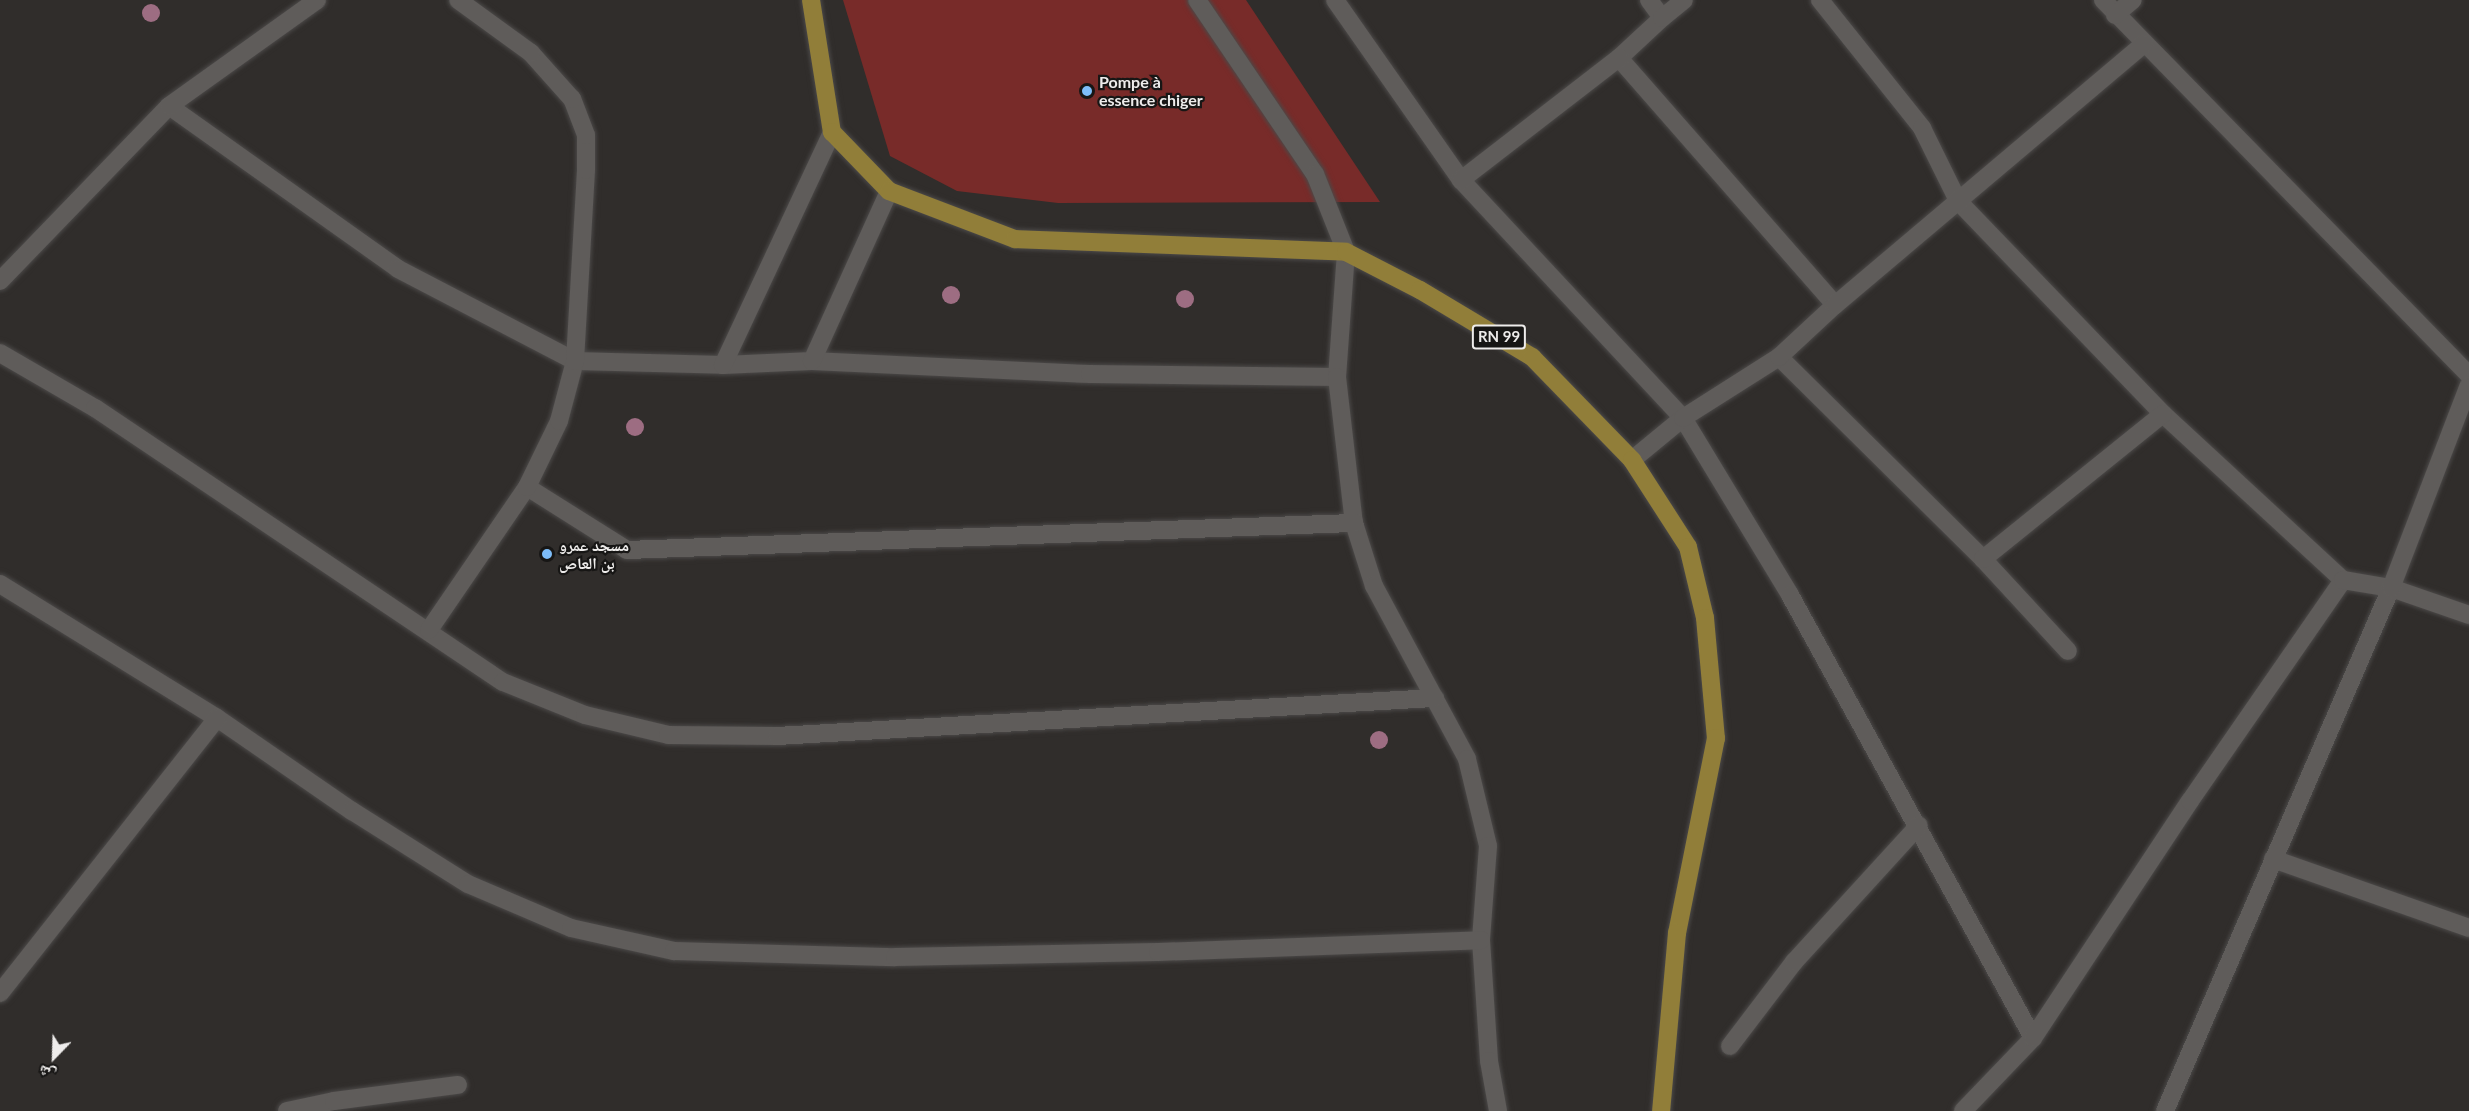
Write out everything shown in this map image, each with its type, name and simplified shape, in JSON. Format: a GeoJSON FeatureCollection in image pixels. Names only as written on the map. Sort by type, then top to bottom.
{"type":"FeatureCollection","features":[{"type":"Feature","properties":{"kind":"main road"},"geometry":{"type":"LineString","coordinates":[[811,0],[832,132]]}},
{"type":"Feature","properties":{"kind":"main road","name":"RN 99"},"geometry":{"type":"LineString","coordinates":[[832,132],[889,191],[1015,239],[1346,252],[1420,290],[1532,357],[1632,460],[1688,547],[1705,618],[1716,738],[1677,933],[1661,1111]]}},
{"type":"Feature","properties":{"kind":"street"},"geometry":{"type":"LineString","coordinates":[[0,281],[169,106],[317,0]]}},
{"type":"Feature","properties":{"kind":"street"},"geometry":{"type":"LineString","coordinates":[[429,630],[527,487],[559,421],[574,361],[586,135],[572,99],[531,53],[458,0]]}},
{"type":"Feature","properties":{"kind":"street"},"geometry":{"type":"LineString","coordinates":[[1197,0],[1315,174],[1346,252],[1337,376],[1354,523],[1374,585],[1467,759],[1488,846],[1481,940],[1489,1061],[1498,1111]]}},
{"type":"Feature","properties":{"kind":"street"},"geometry":{"type":"LineString","coordinates":[[1335,0],[1461,180],[1683,418],[1790,595],[1919,825],[2033,1038]]}},
{"type":"Feature","properties":{"kind":"street"},"geometry":{"type":"LineString","coordinates":[[1649,0],[1662,18]]}},
{"type":"Feature","properties":{"kind":"street"},"geometry":{"type":"LineString","coordinates":[[1461,180],[1619,58],[1684,0]]}},
{"type":"Feature","properties":{"kind":"street"},"geometry":{"type":"LineString","coordinates":[[1820,0],[1922,128],[1958,201],[2163,414],[2343,580],[2391,588],[2469,615]]}},
{"type":"Feature","properties":{"kind":"street"},"geometry":{"type":"LineString","coordinates":[[2103,0],[2115,15],[2469,375]]}},
{"type":"Feature","properties":{"kind":"street"},"geometry":{"type":"LineString","coordinates":[[2115,15],[2133,0]]}},
{"type":"Feature","properties":{"kind":"street"},"geometry":{"type":"LineString","coordinates":[[1632,460],[1683,418],[1779,357],[1835,305],[2144,44]]}},
{"type":"Feature","properties":{"kind":"street"},"geometry":{"type":"LineString","coordinates":[[1619,58],[1835,305]]}},
{"type":"Feature","properties":{"kind":"street"},"geometry":{"type":"LineString","coordinates":[[169,106],[398,269],[574,361],[723,365],[812,361],[1090,374],[1337,376]]}},
{"type":"Feature","properties":{"kind":"street"},"geometry":{"type":"LineString","coordinates":[[723,365],[832,132]]}},
{"type":"Feature","properties":{"kind":"street"},"geometry":{"type":"LineString","coordinates":[[812,361],[889,191]]}},
{"type":"Feature","properties":{"kind":"street"},"geometry":{"type":"LineString","coordinates":[[0,353],[95,408],[429,630],[503,682],[585,715],[668,735],[789,736],[1435,698]]}},
{"type":"Feature","properties":{"kind":"street"},"geometry":{"type":"LineString","coordinates":[[1779,357],[1983,559],[2068,651]]}},
{"type":"Feature","properties":{"kind":"street"},"geometry":{"type":"LineString","coordinates":[[2164,1111],[2391,588],[2469,385]]}},
{"type":"Feature","properties":{"kind":"street"},"geometry":{"type":"LineString","coordinates":[[1983,559],[2163,414]]}},
{"type":"Feature","properties":{"kind":"street"},"geometry":{"type":"LineString","coordinates":[[527,487],[627,550],[1354,523]]}},
{"type":"Feature","properties":{"kind":"street"},"geometry":{"type":"LineString","coordinates":[[1963,1111],[2033,1038],[2190,801],[2343,580]]}},
{"type":"Feature","properties":{"kind":"street"},"geometry":{"type":"LineString","coordinates":[[0,584],[217,718],[352,811],[468,884],[572,928],[674,951],[895,957],[1158,952],[1481,940]]}},
{"type":"Feature","properties":{"kind":"street"},"geometry":{"type":"LineString","coordinates":[[0,993],[217,718]]}},
{"type":"Feature","properties":{"kind":"street"},"geometry":{"type":"LineString","coordinates":[[1730,1046],[1794,962],[1919,825]]}},
{"type":"Feature","properties":{"kind":"street"},"geometry":{"type":"LineString","coordinates":[[2273,859],[2469,928]]}},
{"type":"Feature","properties":{"kind":"street"},"geometry":{"type":"LineString","coordinates":[[287,1111],[334,1101],[458,1084]]}},
{"type":"Feature","properties":{"kind":"building","name":"Pompe à essence chiger"},"geometry":{"type":"Polygon","coordinates":[[[843,0],[1246,0],[1380,202],[1058,203],[957,191],[890,156],[843,0]]]}},
{"type":"Feature","properties":{"kind":"place","name":"Pompe à essence chiger"},"geometry":{"type":"Point","coordinates":[1087,91]}},
{"type":"Feature","properties":{"kind":"place","name":"مسجد عمرو بن العاص"},"geometry":{"type":"Point","coordinates":[547,554]}}]}
